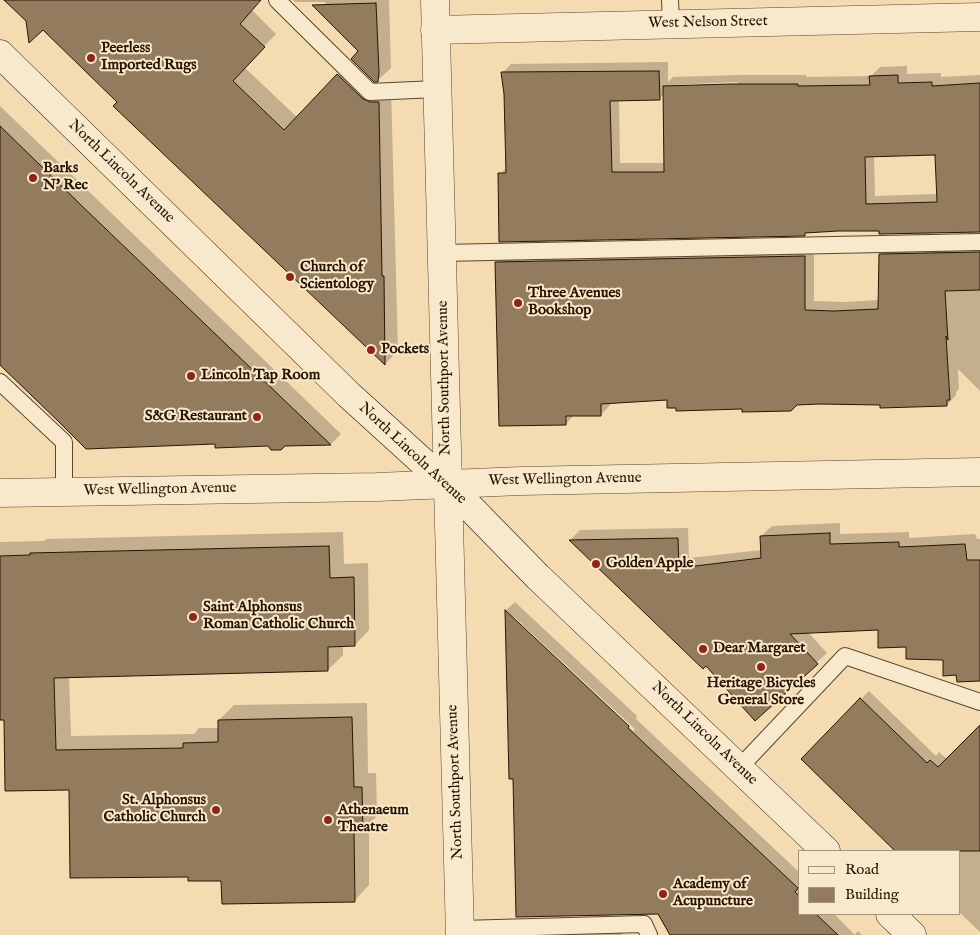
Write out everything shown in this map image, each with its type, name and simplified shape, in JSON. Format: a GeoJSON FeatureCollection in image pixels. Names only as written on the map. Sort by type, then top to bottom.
{"type":"FeatureCollection","features":[{"type":"Feature","properties":{"kind":"street","name":"North Southport Avenue"},"geometry":{"type":"LineString","coordinates":[[435,0],[460,932]]}},
{"type":"Feature","properties":{"kind":"street","name":"West Nelson Street"},"geometry":{"type":"LineString","coordinates":[[435,30],[671,12],[980,17]]}},
{"type":"Feature","properties":{"kind":"street","name":"North Lincoln Avenue"},"geometry":{"type":"LineString","coordinates":[[0,54],[349,395],[447,484],[538,577],[825,850]]}},
{"type":"Feature","properties":{"kind":"street","name":"West Wellington Avenue"},"geometry":{"type":"LineString","coordinates":[[0,492],[377,487],[541,480],[980,472]]}},
{"type":"Feature","properties":{"kind":"street"},"geometry":{"type":"LineString","coordinates":[[891,915],[912,935]]}},
{"type":"Feature","properties":{"kind":"lane"},"geometry":{"type":"LineString","coordinates":[[277,0],[370,92],[437,89]]}},
{"type":"Feature","properties":{"kind":"lane"},"geometry":{"type":"LineString","coordinates":[[441,253],[980,242]]}},
{"type":"Feature","properties":{"kind":"lane"},"geometry":{"type":"LineString","coordinates":[[0,382],[64,442],[64,491]]}},
{"type":"Feature","properties":{"kind":"lane"},"geometry":{"type":"LineString","coordinates":[[740,768],[845,656],[980,702]]}},
{"type":"Feature","properties":{"kind":"lane"},"geometry":{"type":"LineString","coordinates":[[460,932],[644,924],[650,935]]}},
{"type":"Feature","properties":{"kind":"building"},"geometry":{"type":"Polygon","coordinates":[[[4,0],[261,0],[240,24],[265,47],[233,81],[284,130],[337,74],[363,99],[370,102],[379,102],[385,365],[113,106],[117,102],[43,30],[29,43],[26,21],[4,0]]]}},
{"type":"Feature","properties":{"kind":"building"},"geometry":{"type":"Polygon","coordinates":[[[376,3],[379,72],[378,82],[374,82],[351,59],[358,51],[312,5],[376,3]]]}},
{"type":"Feature","properties":{"kind":"building"},"geometry":{"type":"Polygon","coordinates":[[[659,71],[660,100],[610,101],[612,172],[664,172],[663,86],[731,84],[798,84],[798,86],[870,85],[869,76],[898,75],[898,83],[932,82],[932,86],[980,83],[980,232],[879,234],[879,231],[838,231],[805,233],[805,236],[499,242],[498,173],[506,173],[504,94],[501,72],[659,71]],[[935,155],[865,157],[866,204],[937,202],[935,155]]]}},
{"type":"Feature","properties":{"kind":"building"},"geometry":{"type":"Polygon","coordinates":[[[0,126],[331,445],[285,446],[281,450],[271,450],[268,446],[215,448],[215,444],[86,449],[0,365],[0,126]]]}},
{"type":"Feature","properties":{"kind":"building"},"geometry":{"type":"Polygon","coordinates":[[[980,252],[980,290],[945,291],[950,400],[947,400],[947,406],[880,408],[880,405],[819,404],[797,405],[791,411],[742,412],[742,409],[676,411],[676,408],[667,408],[667,400],[601,404],[601,416],[566,416],[566,425],[499,426],[495,262],[805,256],[805,310],[834,311],[878,309],[879,254],[980,252]]]}},
{"type":"Feature","properties":{"kind":"building"},"geometry":{"type":"Polygon","coordinates":[[[830,533],[830,544],[899,542],[899,547],[965,544],[967,560],[980,560],[980,681],[957,682],[956,675],[943,676],[943,660],[906,659],[906,647],[878,648],[878,630],[790,634],[818,664],[755,721],[706,666],[703,669],[569,540],[678,538],[679,568],[761,558],[760,536],[830,533]]]}},
{"type":"Feature","properties":{"kind":"building"},"geometry":{"type":"Polygon","coordinates":[[[329,546],[330,578],[354,577],[355,646],[328,647],[328,671],[54,678],[56,750],[183,748],[183,743],[218,742],[218,720],[352,717],[354,787],[362,787],[363,832],[354,832],[355,902],[222,904],[221,881],[188,881],[188,877],[70,878],[69,790],[5,791],[4,720],[0,720],[0,556],[30,555],[30,553],[329,546]]]}},
{"type":"Feature","properties":{"kind":"building"},"geometry":{"type":"Polygon","coordinates":[[[505,610],[798,888],[795,892],[798,895],[798,915],[817,915],[838,935],[670,935],[658,914],[516,917],[513,779],[509,779],[505,610]]]}},
{"type":"Feature","properties":{"kind":"building"},"geometry":{"type":"Polygon","coordinates":[[[860,698],[927,763],[930,760],[938,767],[980,725],[980,851],[894,850],[801,759],[860,698]]]}},
{"type":"Feature","properties":{"kind":"place","name":"Peerless Imported Rugs"},"geometry":{"type":"Point","coordinates":[91,58]}},
{"type":"Feature","properties":{"kind":"place","name":"Barks N' Rec"},"geometry":{"type":"Point","coordinates":[33,178]}},
{"type":"Feature","properties":{"kind":"place","name":"Church of Scientology"},"geometry":{"type":"Point","coordinates":[290,277]}},
{"type":"Feature","properties":{"kind":"place","name":"Three Avenues Bookshop"},"geometry":{"type":"Point","coordinates":[518,303]}},
{"type":"Feature","properties":{"kind":"place","name":"Pockets"},"geometry":{"type":"Point","coordinates":[371,350]}},
{"type":"Feature","properties":{"kind":"place","name":"Lincoln Tap Room"},"geometry":{"type":"Point","coordinates":[191,376]}},
{"type":"Feature","properties":{"kind":"place","name":"S&G Restaurant"},"geometry":{"type":"Point","coordinates":[257,417]}},
{"type":"Feature","properties":{"kind":"place","name":"Golden Apple"},"geometry":{"type":"Point","coordinates":[596,564]}},
{"type":"Feature","properties":{"kind":"place","name":"Saint Alphonsus Roman Catholic Church"},"geometry":{"type":"Point","coordinates":[193,617]}},
{"type":"Feature","properties":{"kind":"place","name":"Dear Margaret"},"geometry":{"type":"Point","coordinates":[703,649]}},
{"type":"Feature","properties":{"kind":"place","name":"Heritage Bicycles General Store"},"geometry":{"type":"Point","coordinates":[761,667]}},
{"type":"Feature","properties":{"kind":"place","name":"St. Alphonsus Catholic Church"},"geometry":{"type":"Point","coordinates":[216,810]}},
{"type":"Feature","properties":{"kind":"place","name":"Athenaeum Theatre"},"geometry":{"type":"Point","coordinates":[328,820]}},
{"type":"Feature","properties":{"kind":"place","name":"Academy of Acupuncture"},"geometry":{"type":"Point","coordinates":[663,894]}}]}
